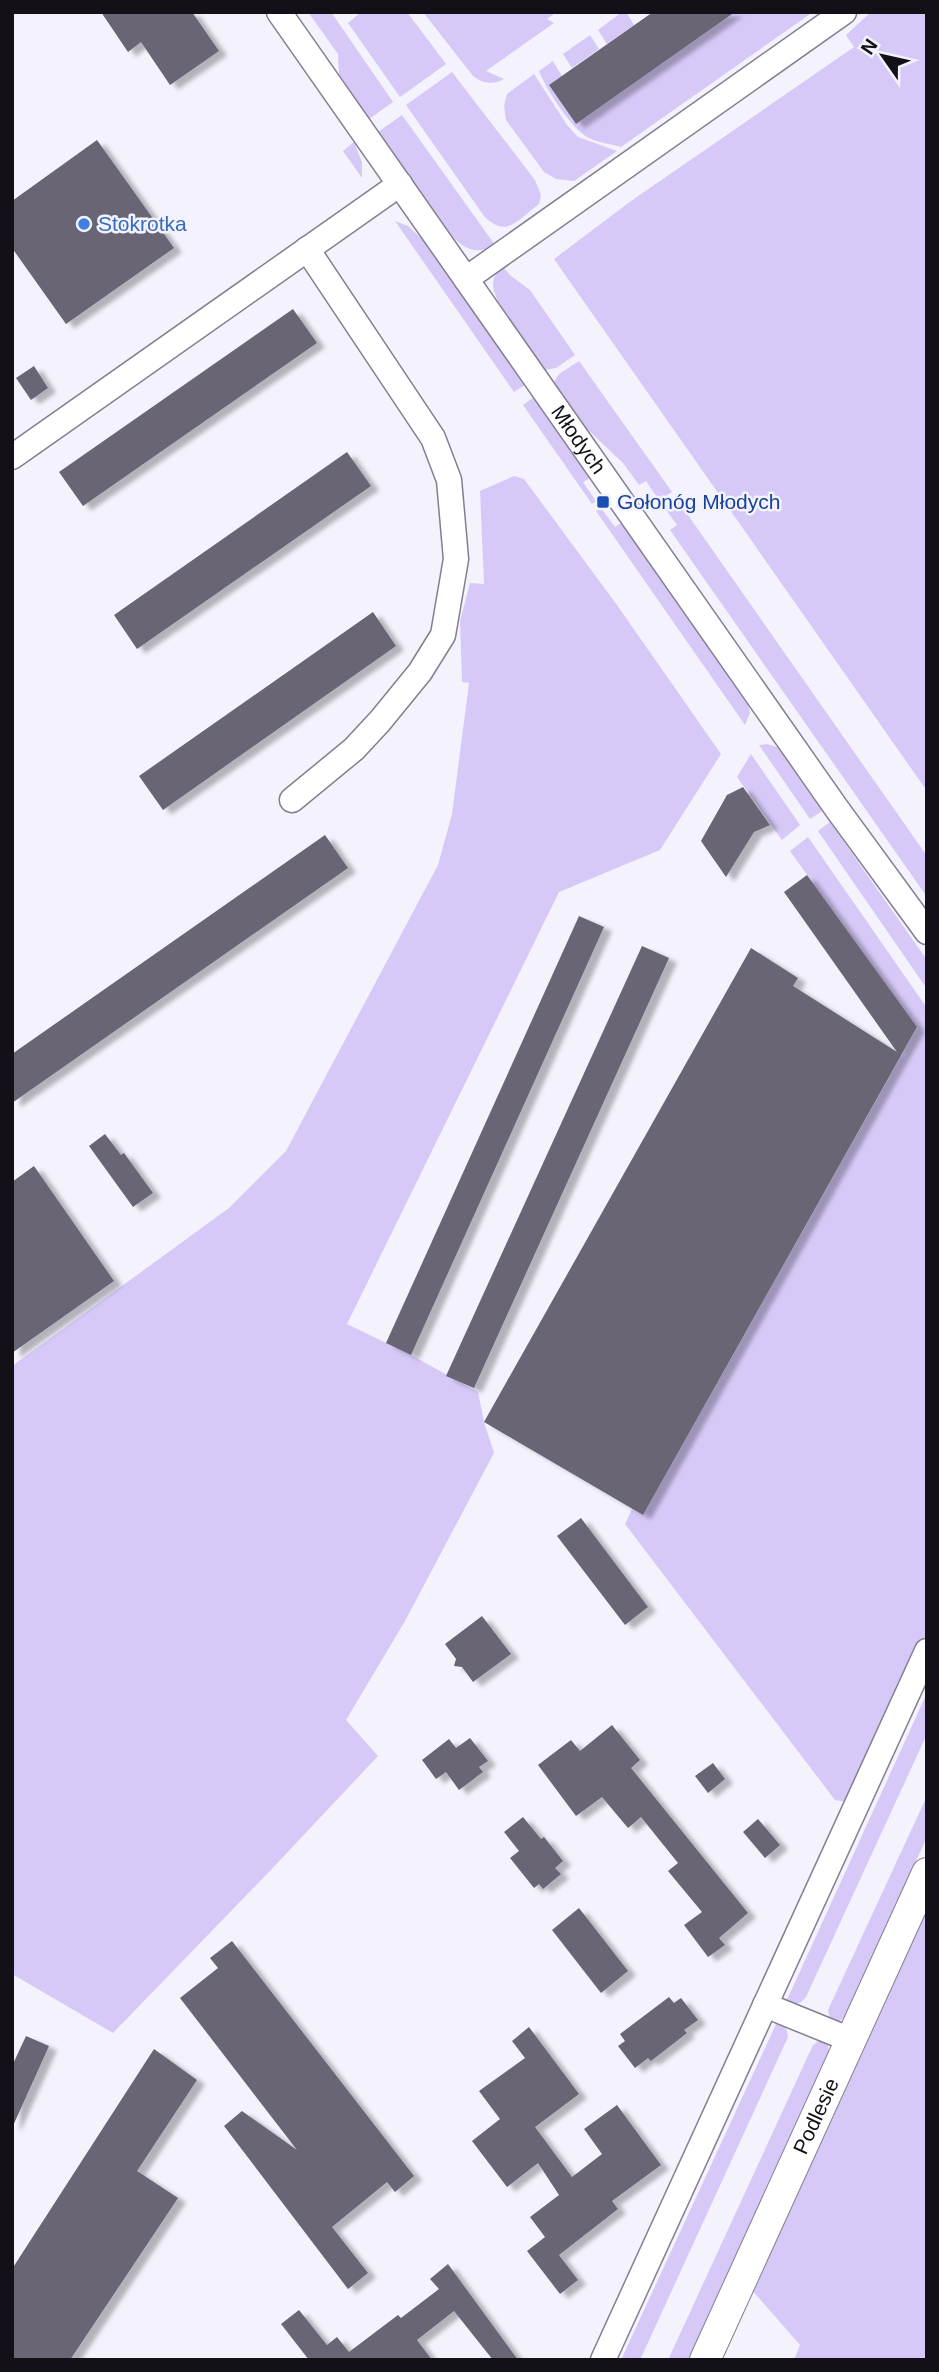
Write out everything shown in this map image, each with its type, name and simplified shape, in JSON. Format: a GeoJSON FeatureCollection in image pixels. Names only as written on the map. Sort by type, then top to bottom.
{"type":"FeatureCollection","features":[{"type":"Feature","properties":{"kind":"street","name":"Młodych"},"geometry":{"type":"LineString","coordinates":[[279,12],[837,809],[927,933]]}},
{"type":"Feature","properties":{"kind":"street"},"geometry":{"type":"LineString","coordinates":[[466,279],[844,12]]}},
{"type":"Feature","properties":{"kind":"street"},"geometry":{"type":"LineString","coordinates":[[12,457],[400,184]]}},
{"type":"Feature","properties":{"kind":"street"},"geometry":{"type":"LineString","coordinates":[[292,800],[354,750],[420,672],[443,635],[456,559],[449,480],[433,438],[307,249]]}},
{"type":"Feature","properties":{"kind":"street"},"geometry":{"type":"LineString","coordinates":[[603,2360],[927,1651]]}},
{"type":"Feature","properties":{"kind":"street","name":"Podlesie"},"geometry":{"type":"LineString","coordinates":[[705,2360],[927,1872]]}},
{"type":"Feature","properties":{"kind":"street"},"geometry":{"type":"LineString","coordinates":[[765,2005],[850,2040]]}},
{"type":"Feature","properties":{"kind":"shaded area"},"geometry":{"type":"Polygon","coordinates":[[[308,12],[331,12],[393,102],[369,119],[339,74],[338,54],[308,12]]]}},
{"type":"Feature","properties":{"kind":"shaded area"},"geometry":{"type":"Polygon","coordinates":[[[361,12],[407,12],[446,64],[400,97],[348,23],[361,12]]]}},
{"type":"Feature","properties":{"kind":"shaded area"},"geometry":{"type":"Polygon","coordinates":[[[423,12],[557,12],[547,19],[554,23],[486,71],[504,79],[492,83],[473,76],[423,12]]]}},
{"type":"Feature","properties":{"kind":"shaded area"},"geometry":{"type":"Polygon","coordinates":[[[622,12],[626,12],[634,25],[607,44],[598,30],[622,12]]]}},
{"type":"Feature","properties":{"kind":"shaded area"},"geometry":{"type":"Polygon","coordinates":[[[735,12],[813,12],[621,147],[582,134],[560,108],[539,71],[553,61],[562,76],[549,85],[576,124],[735,12]]]}},
{"type":"Feature","properties":{"kind":"shaded area"},"geometry":{"type":"Polygon","coordinates":[[[871,12],[927,12],[927,791],[554,259],[631,201],[854,47],[846,35],[871,12]]]}},
{"type":"Feature","properties":{"kind":"shaded area"},"geometry":{"type":"Polygon","coordinates":[[[590,35],[599,49],[572,68],[563,54],[590,35]]]}},
{"type":"Feature","properties":{"kind":"shaded area"},"geometry":{"type":"Polygon","coordinates":[[[452,72],[535,180],[541,195],[539,204],[512,225],[499,226],[484,216],[406,105],[452,72]]]}},
{"type":"Feature","properties":{"kind":"shaded area"},"geometry":{"type":"Polygon","coordinates":[[[534,74],[567,125],[578,137],[617,151],[574,181],[556,179],[544,172],[506,120],[504,106],[507,94],[534,74]]]}},
{"type":"Feature","properties":{"kind":"shaded area"},"geometry":{"type":"Polygon","coordinates":[[[402,115],[495,245],[483,250],[472,250],[453,237],[378,132],[402,115]]]}},
{"type":"Feature","properties":{"kind":"shaded area"},"geometry":{"type":"Polygon","coordinates":[[[354,142],[362,162],[362,178],[343,151],[354,142]]]}},
{"type":"Feature","properties":{"kind":"shaded area"},"geometry":{"type":"Polygon","coordinates":[[[395,221],[408,226],[422,239],[525,385],[514,392],[395,221]]]}},
{"type":"Feature","properties":{"kind":"shaded area"},"geometry":{"type":"Polygon","coordinates":[[[503,267],[530,290],[575,355],[556,368],[545,370],[500,304],[493,282],[503,267]]]}},
{"type":"Feature","properties":{"kind":"shaded area"},"geometry":{"type":"Polygon","coordinates":[[[579,361],[672,492],[659,500],[646,481],[639,485],[623,463],[584,426],[554,382],[559,374],[579,361]]]}},
{"type":"Feature","properties":{"kind":"shaded area"},"geometry":{"type":"Polygon","coordinates":[[[534,397],[590,478],[583,482],[596,501],[592,504],[523,405],[534,397]]]}},
{"type":"Feature","properties":{"kind":"shaded area"},"geometry":{"type":"Polygon","coordinates":[[[514,476],[524,479],[617,605],[721,754],[660,850],[559,892],[347,1324],[478,1392],[494,1453],[405,1621],[346,1720],[378,1756],[113,2033],[12,1974],[12,1366],[229,1208],[286,1151],[438,865],[452,814],[469,683],[462,682],[460,621],[470,583],[484,584],[480,491],[514,476]]]}},
{"type":"Feature","properties":{"kind":"shaded area"},"geometry":{"type":"Polygon","coordinates":[[[676,498],[927,856],[927,897],[670,530],[677,525],[664,507],[676,498]]]}},
{"type":"Feature","properties":{"kind":"shaded area"},"geometry":{"type":"Polygon","coordinates":[[[601,508],[615,527],[621,523],[748,703],[750,713],[745,725],[596,511],[601,508]]]}},
{"type":"Feature","properties":{"kind":"shaded area"},"geometry":{"type":"Polygon","coordinates":[[[759,745],[777,747],[822,811],[810,819],[759,745]]]}},
{"type":"Feature","properties":{"kind":"shaded area"},"geometry":{"type":"Polygon","coordinates":[[[751,754],[800,825],[782,840],[737,777],[751,754]]]}},
{"type":"Feature","properties":{"kind":"shaded area"},"geometry":{"type":"Polygon","coordinates":[[[830,822],[927,960],[927,989],[818,831],[830,822]]]}},
{"type":"Feature","properties":{"kind":"shaded area"},"geometry":{"type":"Polygon","coordinates":[[[808,837],[927,1008],[927,1640],[851,1803],[835,1800],[625,1524],[632,1509],[643,1515],[917,1028],[790,851],[808,837]]]}},
{"type":"Feature","properties":{"kind":"shaded area"},"geometry":{"type":"Polygon","coordinates":[[[927,1693],[927,1734],[806,1997],[797,2004],[786,2002],[927,1693]]]}},
{"type":"Feature","properties":{"kind":"shaded area"},"geometry":{"type":"Polygon","coordinates":[[[927,1796],[927,1837],[845,2017],[838,2022],[830,2019],[828,2010],[927,1796]]]}},
{"type":"Feature","properties":{"kind":"shaded area"},"geometry":{"type":"Polygon","coordinates":[[[927,1906],[927,2360],[794,2360],[800,2345],[751,2289],[927,1906]]]}},
{"type":"Feature","properties":{"kind":"shaded area"},"geometry":{"type":"Polygon","coordinates":[[[777,2022],[786,2027],[788,2037],[640,2360],[621,2360],[777,2022]]]}},
{"type":"Feature","properties":{"kind":"shaded area"},"geometry":{"type":"Polygon","coordinates":[[[820,2040],[828,2044],[829,2053],[688,2360],[668,2360],[813,2045],[820,2040]]]}},
{"type":"Feature","properties":{"kind":"building"},"geometry":{"type":"Polygon","coordinates":[[[101,12],[192,12],[219,51],[170,85],[141,42],[128,52],[101,12]]]}},
{"type":"Feature","properties":{"kind":"building"},"geometry":{"type":"Polygon","coordinates":[[[653,12],[735,12],[576,124],[549,85],[653,12]]]}},
{"type":"Feature","properties":{"kind":"building","name":"Stokrotka"},"geometry":{"type":"Polygon","coordinates":[[[97,140],[174,248],[66,324],[12,248],[12,201],[97,140]]]}},
{"type":"Feature","properties":{"kind":"building"},"geometry":{"type":"Polygon","coordinates":[[[293,309],[317,343],[83,506],[59,472],[293,309]]]}},
{"type":"Feature","properties":{"kind":"building"},"geometry":{"type":"Polygon","coordinates":[[[34,366],[48,388],[31,400],[16,378],[34,366]]]}},
{"type":"Feature","properties":{"kind":"building"},"geometry":{"type":"Polygon","coordinates":[[[347,452],[371,486],[137,649],[114,615],[347,452]]]}},
{"type":"Feature","properties":{"kind":"building"},"geometry":{"type":"Polygon","coordinates":[[[373,612],[396,646],[163,810],[139,776],[373,612]]]}},
{"type":"Feature","properties":{"kind":"building"},"geometry":{"type":"Polygon","coordinates":[[[743,787],[770,825],[754,832],[726,877],[701,841],[727,795],[743,787]]]}},
{"type":"Feature","properties":{"kind":"building"},"geometry":{"type":"Polygon","coordinates":[[[325,835],[348,868],[12,1103],[12,1054],[325,835]]]}},
{"type":"Feature","properties":{"kind":"building"},"geometry":{"type":"Polygon","coordinates":[[[807,875],[917,1027],[643,1515],[484,1422],[751,948],[798,978],[793,986],[897,1052],[784,892],[807,875]]]}},
{"type":"Feature","properties":{"kind":"building"},"geometry":{"type":"Polygon","coordinates":[[[579,916],[604,927],[411,1355],[386,1343],[579,916]]]}},
{"type":"Feature","properties":{"kind":"building"},"geometry":{"type":"Polygon","coordinates":[[[642,946],[669,958],[474,1388],[446,1376],[642,946]]]}},
{"type":"Feature","properties":{"kind":"building"},"geometry":{"type":"Polygon","coordinates":[[[105,1134],[121,1155],[124,1153],[153,1193],[133,1207],[89,1146],[105,1134]]]}},
{"type":"Feature","properties":{"kind":"building"},"geometry":{"type":"Polygon","coordinates":[[[34,1166],[114,1281],[12,1353],[12,1182],[34,1166]]]}},
{"type":"Feature","properties":{"kind":"building"},"geometry":{"type":"Polygon","coordinates":[[[581,1518],[648,1607],[625,1625],[557,1536],[581,1518]]]}},
{"type":"Feature","properties":{"kind":"building"},"geometry":{"type":"Polygon","coordinates":[[[482,1616],[511,1654],[473,1682],[462,1667],[454,1666],[456,1659],[445,1644],[482,1616]]]}},
{"type":"Feature","properties":{"kind":"building"},"geometry":{"type":"Polygon","coordinates":[[[612,1725],[640,1760],[631,1768],[748,1913],[719,1938],[725,1945],[708,1957],[684,1925],[702,1912],[668,1871],[678,1863],[641,1817],[628,1828],[602,1797],[576,1816],[538,1765],[571,1740],[580,1751],[612,1725]]]}},
{"type":"Feature","properties":{"kind":"building"},"geometry":{"type":"Polygon","coordinates":[[[470,1738],[488,1761],[479,1767],[483,1772],[459,1790],[446,1772],[436,1779],[422,1760],[449,1739],[456,1748],[470,1738]]]}},
{"type":"Feature","properties":{"kind":"building"},"geometry":{"type":"Polygon","coordinates":[[[713,1763],[725,1779],[708,1793],[695,1776],[713,1763]]]}},
{"type":"Feature","properties":{"kind":"building"},"geometry":{"type":"Polygon","coordinates":[[[523,1817],[563,1861],[555,1868],[561,1874],[543,1889],[539,1884],[534,1888],[510,1858],[519,1851],[504,1832],[523,1817]]]}},
{"type":"Feature","properties":{"kind":"building"},"geometry":{"type":"Polygon","coordinates":[[[758,1819],[780,1845],[765,1858],[743,1832],[758,1819]]]}},
{"type":"Feature","properties":{"kind":"building"},"geometry":{"type":"Polygon","coordinates":[[[579,1908],[628,1971],[601,1993],[552,1930],[579,1908]]]}},
{"type":"Feature","properties":{"kind":"building"},"geometry":{"type":"Polygon","coordinates":[[[232,1941],[414,2176],[395,2192],[387,2182],[332,2227],[368,2273],[348,2289],[224,2126],[242,2111],[297,2150],[180,1998],[218,1968],[210,1958],[232,1941]]]}},
{"type":"Feature","properties":{"kind":"building"},"geometry":{"type":"Polygon","coordinates":[[[669,1997],[674,2003],[681,1998],[698,2020],[684,2030],[687,2033],[651,2061],[648,2058],[635,2068],[618,2046],[625,2041],[620,2034],[669,1997]]]}},
{"type":"Feature","properties":{"kind":"building"},"geometry":{"type":"Polygon","coordinates":[[[529,2027],[579,2094],[535,2127],[572,2177],[602,2154],[584,2129],[617,2105],[661,2165],[612,2201],[618,2209],[559,2255],[578,2280],[560,2294],[527,2251],[545,2237],[530,2217],[559,2195],[538,2163],[507,2187],[472,2141],[500,2119],[479,2091],[525,2058],[512,2041],[529,2027]]]}},
{"type":"Feature","properties":{"kind":"building"},"geometry":{"type":"Polygon","coordinates":[[[26,2036],[49,2046],[12,2128],[12,2066],[26,2036]]]}},
{"type":"Feature","properties":{"kind":"building"},"geometry":{"type":"Polygon","coordinates":[[[154,2049],[197,2080],[137,2171],[178,2198],[70,2360],[12,2360],[12,2269],[154,2049]]]}},
{"type":"Feature","properties":{"kind":"building"},"geometry":{"type":"Polygon","coordinates":[[[448,2264],[518,2360],[493,2360],[454,2311],[417,2340],[432,2360],[309,2360],[281,2324],[299,2310],[327,2345],[337,2337],[349,2352],[398,2315],[401,2318],[439,2289],[430,2279],[448,2264]]]}},
{"type":"Feature","properties":{"kind":"place","name":"Stokrotka"},"geometry":{"type":"Point","coordinates":[84,224]}},
{"type":"Feature","properties":{"kind":"place","name":"Gołonóg Młodych"},"geometry":{"type":"Point","coordinates":[603,502]}}]}
